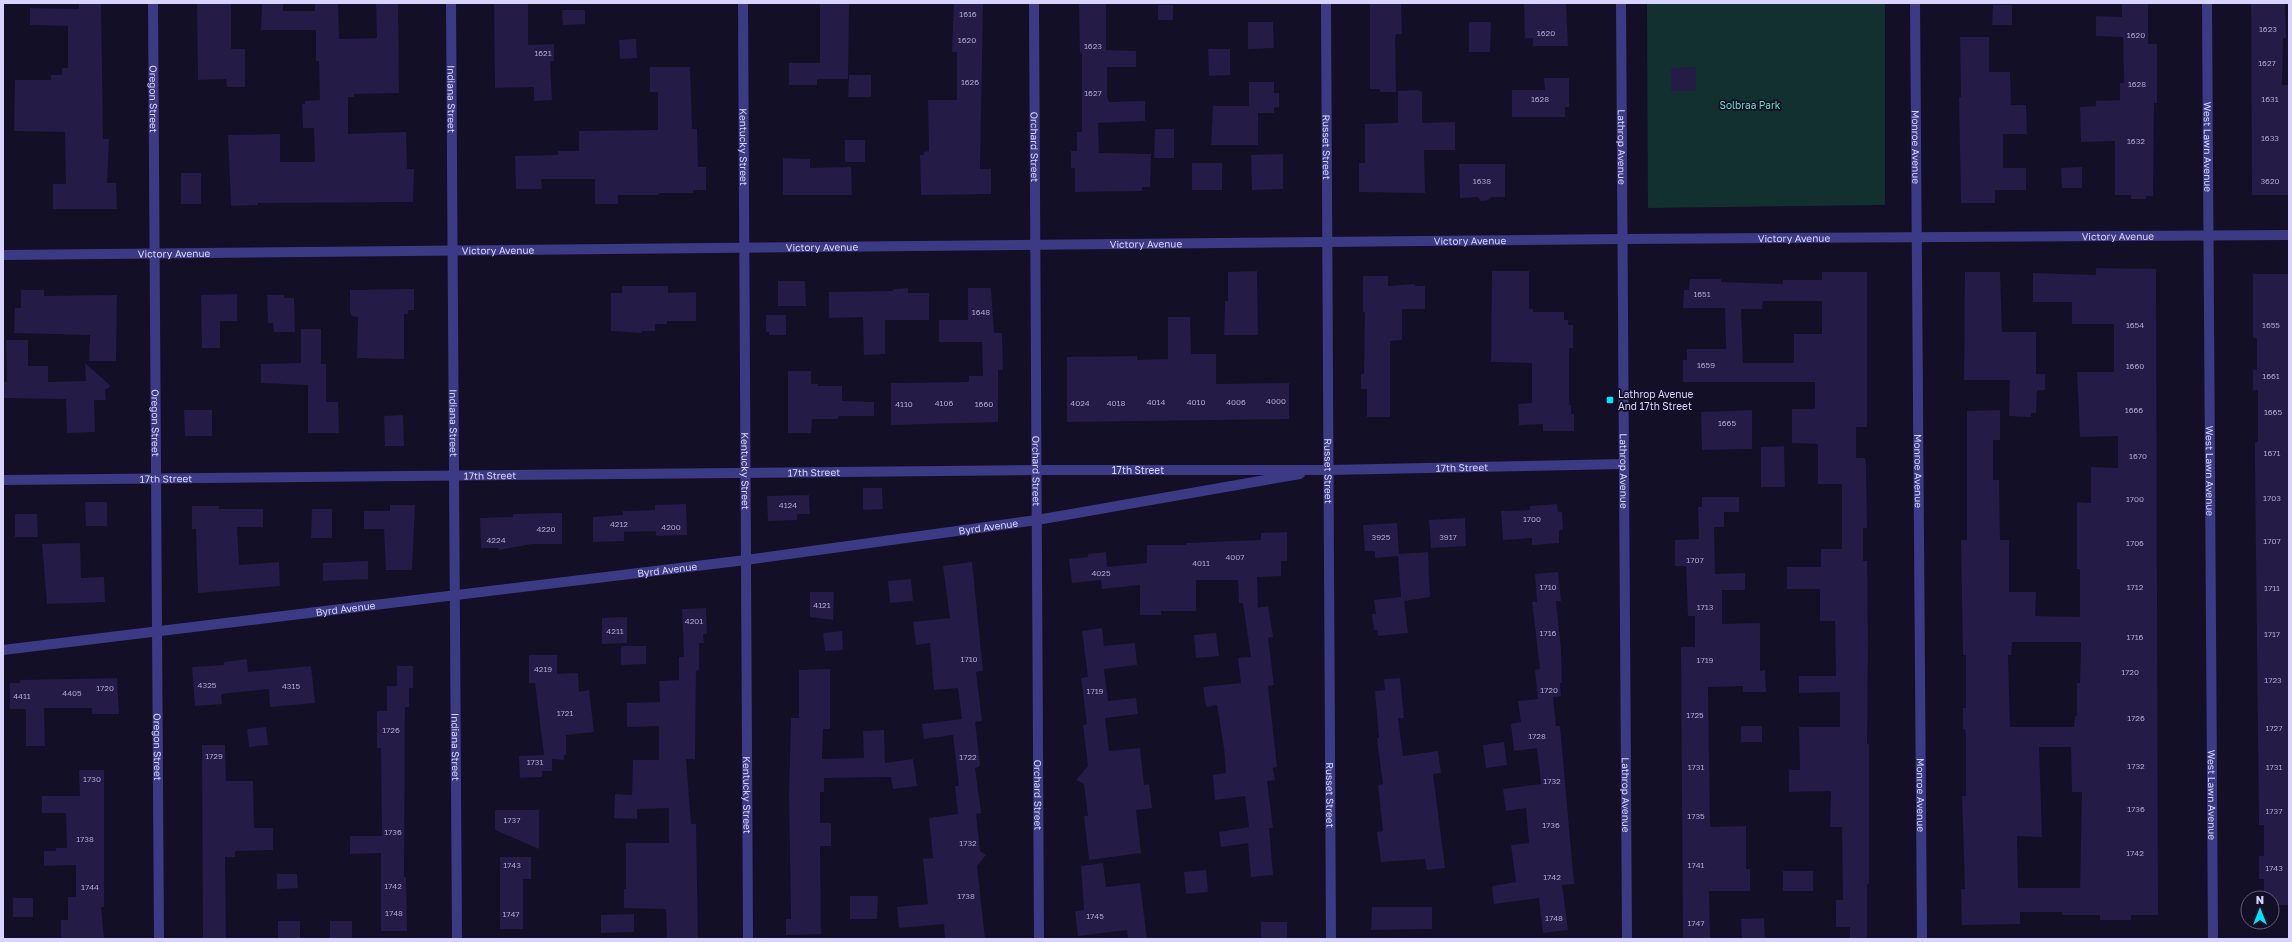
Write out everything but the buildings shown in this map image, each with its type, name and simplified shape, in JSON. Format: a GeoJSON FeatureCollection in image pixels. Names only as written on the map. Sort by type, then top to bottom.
{"type":"FeatureCollection","features":[{"type":"Feature","properties":{"kind":"street","name":"Oregon Street"},"geometry":{"type":"LineString","coordinates":[[154,3],[159,939]]}},
{"type":"Feature","properties":{"kind":"street","name":"Indiana Street"},"geometry":{"type":"LineString","coordinates":[[451,3],[454,250],[457,939]]}},
{"type":"Feature","properties":{"kind":"street","name":"Kentucky Street"},"geometry":{"type":"LineString","coordinates":[[743,3],[748,939]]}},
{"type":"Feature","properties":{"kind":"street","name":"Orchard Street"},"geometry":{"type":"LineString","coordinates":[[1034,3],[1040,939]]}},
{"type":"Feature","properties":{"kind":"street","name":"Russet Street"},"geometry":{"type":"LineString","coordinates":[[1326,3],[1331,939]]}},
{"type":"Feature","properties":{"kind":"street","name":"Lathrop Avenue"},"geometry":{"type":"LineString","coordinates":[[1621,3],[1627,939]]}},
{"type":"Feature","properties":{"kind":"street","name":"Monroe Avenue"},"geometry":{"type":"LineString","coordinates":[[1916,3],[1922,939]]}},
{"type":"Feature","properties":{"kind":"street","name":"West Lawn Avenue"},"geometry":{"type":"LineString","coordinates":[[2207,3],[2213,939]]}},
{"type":"Feature","properties":{"kind":"street","name":"Victory Avenue"},"geometry":{"type":"LineString","coordinates":[[3,255],[1623,239],[2289,235]]}},
{"type":"Feature","properties":{"kind":"street","name":"17th Street"},"geometry":{"type":"LineString","coordinates":[[3,480],[746,472],[1328,470],[1624,464]]}},
{"type":"Feature","properties":{"kind":"street","name":"Byrd Avenue"},"geometry":{"type":"LineString","coordinates":[[3,650],[746,560],[1037,520],[1328,470]]}},
{"type":"Feature","properties":{"kind":"green space","name":"Solbraa Park"},"geometry":{"type":"Polygon","coordinates":[[[1647,3],[1885,3],[1885,205],[1648,208],[1647,3]]]}},
{"type":"Feature","properties":{"kind":"place","name":"Lathrop Avenue And 17th Street"},"geometry":{"type":"Point","coordinates":[1610,400]}}]}
